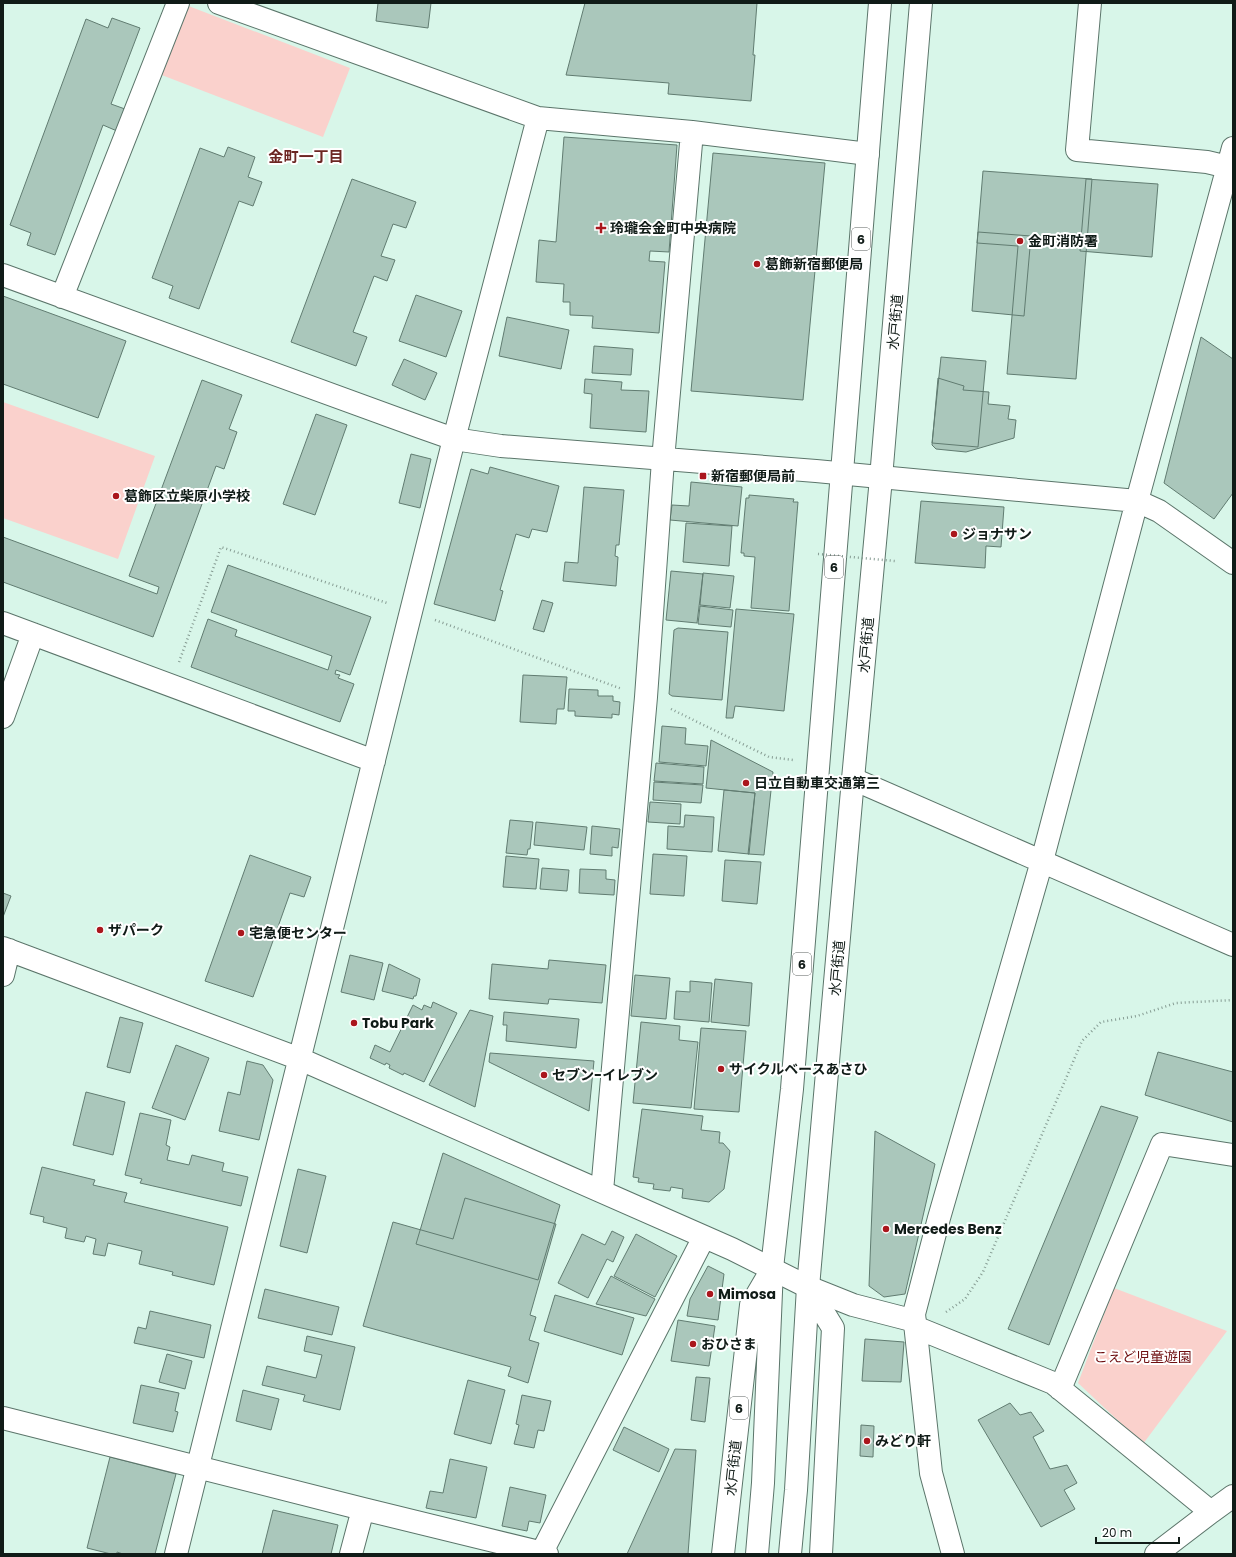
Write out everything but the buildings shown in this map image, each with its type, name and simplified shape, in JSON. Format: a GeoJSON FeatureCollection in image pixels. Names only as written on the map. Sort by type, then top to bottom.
{"type":"FeatureCollection","features":[{"type":"Feature","properties":{"kind":"main road"},"geometry":{"type":"LineString","coordinates":[[62,297],[178,3]]}},
{"type":"Feature","properties":{"kind":"main road"},"geometry":{"type":"LineString","coordinates":[[219,3],[538,118],[692,132],[868,154]]}},
{"type":"Feature","properties":{"kind":"main road","name":"水戸街道"},"geometry":{"type":"LineString","coordinates":[[757,1554],[763,1483],[772,1268],[792,1089],[880,3]]}},
{"type":"Feature","properties":{"kind":"main road","name":"水戸街道"},"geometry":{"type":"LineString","coordinates":[[790,1554],[796,1490],[808,1286],[881,478],[922,3]]}},
{"type":"Feature","properties":{"kind":"main road"},"geometry":{"type":"LineString","coordinates":[[953,1554],[931,1473],[917,1326],[914,1314],[939,1218],[1042,862],[1137,501],[1230,170],[1207,162],[1078,150],[1090,3]]}},
{"type":"Feature","properties":{"kind":"main road"},"geometry":{"type":"LineString","coordinates":[[176,1554],[454,439],[538,118]]}},
{"type":"Feature","properties":{"kind":"main road"},"geometry":{"type":"LineString","coordinates":[[602,1191],[646,697],[664,460],[692,132]]}},
{"type":"Feature","properties":{"kind":"main road"},"geometry":{"type":"LineString","coordinates":[[3,275],[277,376],[454,439],[501,446],[841,474],[1137,501],[1159,511],[1233,563]]}},
{"type":"Feature","properties":{"kind":"main road"},"geometry":{"type":"LineString","coordinates":[[3,623],[374,761]]}},
{"type":"Feature","properties":{"kind":"main road"},"geometry":{"type":"LineString","coordinates":[[3,717],[33,634]]}},
{"type":"Feature","properties":{"kind":"main road"},"geometry":{"type":"LineString","coordinates":[[853,779],[1233,944]]}},
{"type":"Feature","properties":{"kind":"main road"},"geometry":{"type":"LineString","coordinates":[[3,975],[6,949],[300,1059],[732,1248],[808,1286],[854,1305],[917,1326],[1053,1383],[1211,1512]]}},
{"type":"Feature","properties":{"kind":"main road"},"geometry":{"type":"LineString","coordinates":[[1060,1389],[1162,1144],[1233,1155]]}},
{"type":"Feature","properties":{"kind":"main road"},"geometry":{"type":"LineString","coordinates":[[3,1418],[543,1553],[704,1237]]}},
{"type":"Feature","properties":{"kind":"main road","name":"水戸街道"},"geometry":{"type":"LineString","coordinates":[[723,1554],[751,1305],[772,1268]]}},
{"type":"Feature","properties":{"kind":"main road"},"geometry":{"type":"LineString","coordinates":[[808,1286],[833,1328],[821,1554]]}},
{"type":"Feature","properties":{"kind":"main road"},"geometry":{"type":"LineString","coordinates":[[1156,1554],[1233,1496]]}},
{"type":"Feature","properties":{"kind":"main road"},"geometry":{"type":"LineString","coordinates":[[351,1554],[363,1509]]}},
{"type":"Feature","properties":{"kind":"path"},"geometry":{"type":"LineString","coordinates":[[171,685],[221,547],[411,611],[646,697],[769,757],[793,760]]}},
{"type":"Feature","properties":{"kind":"path"},"geometry":{"type":"LineString","coordinates":[[818,554],[895,561]]}},
{"type":"Feature","properties":{"kind":"path"},"geometry":{"type":"LineString","coordinates":[[917,1326],[965,1299],[983,1272],[1082,1041],[1101,1022],[1137,1016],[1176,1004],[1233,1000]]}},
{"type":"Feature","properties":{"kind":"green space"},"geometry":{"type":"Polygon","coordinates":[[[186,5],[350,68],[323,137],[159,74],[186,5]]]}},
{"type":"Feature","properties":{"kind":"green space"},"geometry":{"type":"Polygon","coordinates":[[[3,402],[155,456],[118,559],[3,518],[3,402]]]}},
{"type":"Feature","properties":{"kind":"green space","name":"こえど児童遊園"},"geometry":{"type":"Polygon","coordinates":[[[1114,1288],[1227,1331],[1143,1444],[1078,1383],[1114,1288]]]}},
{"type":"Feature","properties":{"kind":"place","name":"玲瓏会金町中央病院"},"geometry":{"type":"Point","coordinates":[601,228]}},
{"type":"Feature","properties":{"kind":"place","name":"金町消防署"},"geometry":{"type":"Point","coordinates":[1020,241]}},
{"type":"Feature","properties":{"kind":"place","name":"葛飾新宿郵便局"},"geometry":{"type":"Point","coordinates":[757,264]}},
{"type":"Feature","properties":{"kind":"place","name":"新宿郵便局前"},"geometry":{"type":"Point","coordinates":[703,476]}},
{"type":"Feature","properties":{"kind":"place","name":"葛飾区立柴原小学校"},"geometry":{"type":"Point","coordinates":[116,496]}},
{"type":"Feature","properties":{"kind":"place","name":"ジョナサン"},"geometry":{"type":"Point","coordinates":[954,534]}},
{"type":"Feature","properties":{"kind":"place","name":"日立自動車交通第三"},"geometry":{"type":"Point","coordinates":[746,783]}},
{"type":"Feature","properties":{"kind":"place","name":"ザパーク"},"geometry":{"type":"Point","coordinates":[100,930]}},
{"type":"Feature","properties":{"kind":"place","name":"宅急便センター"},"geometry":{"type":"Point","coordinates":[241,933]}},
{"type":"Feature","properties":{"kind":"place","name":"Tobu Park"},"geometry":{"type":"Point","coordinates":[354,1023]}},
{"type":"Feature","properties":{"kind":"place","name":"サイクルベースあさひ"},"geometry":{"type":"Point","coordinates":[721,1069]}},
{"type":"Feature","properties":{"kind":"place","name":"セブン-イレブン"},"geometry":{"type":"Point","coordinates":[544,1075]}},
{"type":"Feature","properties":{"kind":"place","name":"Mercedes Benz"},"geometry":{"type":"Point","coordinates":[886,1229]}},
{"type":"Feature","properties":{"kind":"place","name":"Mimosa"},"geometry":{"type":"Point","coordinates":[710,1294]}},
{"type":"Feature","properties":{"kind":"place","name":"おひさま"},"geometry":{"type":"Point","coordinates":[693,1344]}},
{"type":"Feature","properties":{"kind":"place","name":"みどり軒"},"geometry":{"type":"Point","coordinates":[867,1441]}},
{"type":"Feature","properties":{"kind":"district","name":"金町一丁目"},"geometry":{"type":"Point","coordinates":[306,157]}}]}
